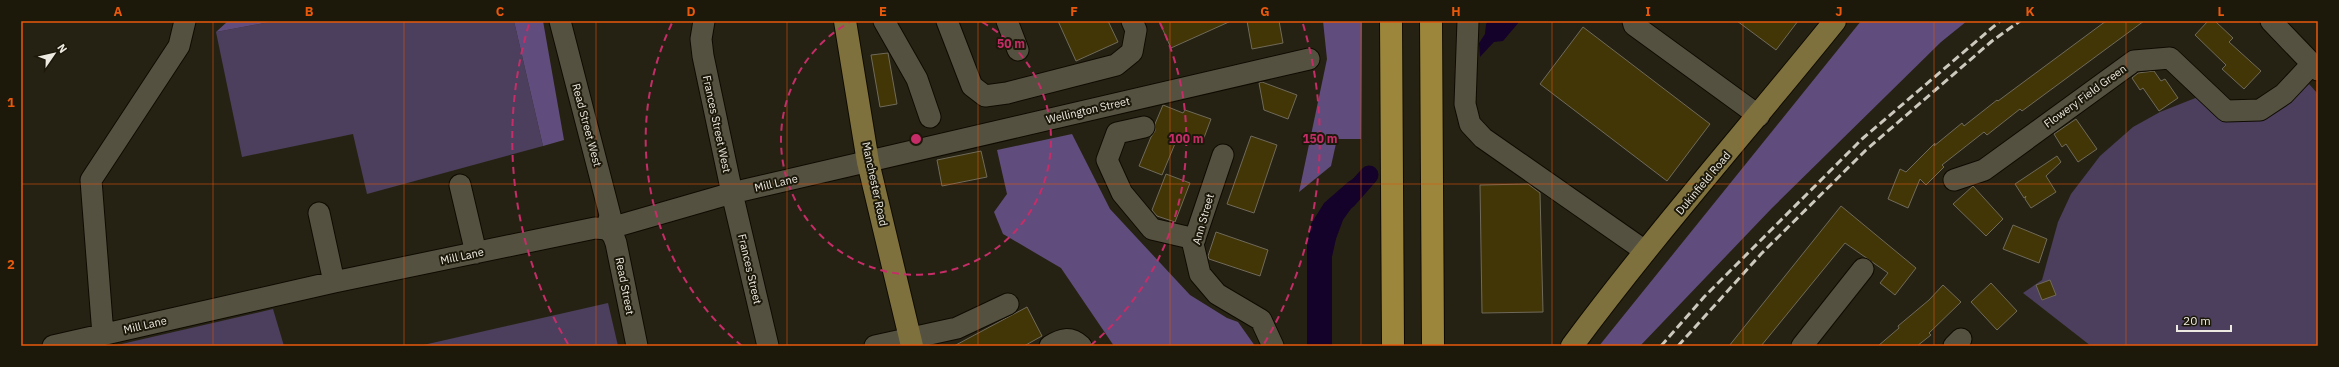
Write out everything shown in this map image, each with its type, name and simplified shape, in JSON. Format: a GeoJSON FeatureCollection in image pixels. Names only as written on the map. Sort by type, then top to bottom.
{"type":"FeatureCollection","features":[{"type":"Feature","properties":{"kind":"highway"},"geometry":{"type":"LineString","coordinates":[[1391,21],[1393,346]]}},
{"type":"Feature","properties":{"kind":"highway"},"geometry":{"type":"LineString","coordinates":[[1431,21],[1433,346]]}},
{"type":"Feature","properties":{"kind":"main road","name":"Manchester Road"},"geometry":{"type":"LineString","coordinates":[[845,21],[868,162],[911,342]]}},
{"type":"Feature","properties":{"kind":"main road","name":"Dukinfield Road"},"geometry":{"type":"LineString","coordinates":[[1572,346],[1645,251],[1759,116],[1835,21]]}},
{"type":"Feature","properties":{"kind":"street"},"geometry":{"type":"LineString","coordinates":[[102,335],[91,180],[179,46],[185,21]]}},
{"type":"Feature","properties":{"kind":"street","name":"Read Street West"},"geometry":{"type":"LineString","coordinates":[[560,21],[610,215],[607,229]]}},
{"type":"Feature","properties":{"kind":"street","name":"Frances Street West"},"geometry":{"type":"LineString","coordinates":[[704,21],[701,39],[703,56],[732,192]]}},
{"type":"Feature","properties":{"kind":"street"},"geometry":{"type":"LineString","coordinates":[[884,21],[917,79],[930,117]]}},
{"type":"Feature","properties":{"kind":"street"},"geometry":{"type":"LineString","coordinates":[[947,21],[972,86],[985,96],[1007,93],[1116,65],[1132,52],[1136,30],[1132,21]]}},
{"type":"Feature","properties":{"kind":"street"},"geometry":{"type":"LineString","coordinates":[[1007,21],[1018,50]]}},
{"type":"Feature","properties":{"kind":"street"},"geometry":{"type":"LineString","coordinates":[[1633,21],[1634,25],[1655,42],[1759,116]]}},
{"type":"Feature","properties":{"kind":"street"},"geometry":{"type":"LineString","coordinates":[[2271,21],[2315,67]]}},
{"type":"Feature","properties":{"kind":"street"},"geometry":{"type":"LineString","coordinates":[[1468,24],[1465,104],[1470,124],[1483,138],[1645,251]]}},
{"type":"Feature","properties":{"kind":"street","name":"Flowery Field Green"},"geometry":{"type":"LineString","coordinates":[[1954,180],[1984,170],[2134,61],[2170,58],[2226,111],[2260,110],[2284,94],[2315,67]]}},
{"type":"Feature","properties":{"kind":"street","name":"Wellington Street"},"geometry":{"type":"LineString","coordinates":[[868,162],[1309,59]]}},
{"type":"Feature","properties":{"kind":"street"},"geometry":{"type":"LineString","coordinates":[[1144,127],[1117,134],[1107,160],[1122,193],[1152,230],[1195,239]]}},
{"type":"Feature","properties":{"kind":"street","name":"Ann Street"},"geometry":{"type":"LineString","coordinates":[[1223,155],[1193,244],[1200,274],[1217,294],[1261,320],[1273,346]]}},
{"type":"Feature","properties":{"kind":"street","name":"Mill Lane"},"geometry":{"type":"LineString","coordinates":[[53,346],[78,343],[102,335],[334,282],[476,254],[595,228],[607,229],[732,192],[868,162]]}},
{"type":"Feature","properties":{"kind":"street"},"geometry":{"type":"LineString","coordinates":[[460,185],[476,254]]}},
{"type":"Feature","properties":{"kind":"street","name":"Frances Street"},"geometry":{"type":"LineString","coordinates":[[732,192],[768,346]]}},
{"type":"Feature","properties":{"kind":"street"},"geometry":{"type":"LineString","coordinates":[[319,213],[334,282]]}},
{"type":"Feature","properties":{"kind":"street","name":"Read Street"},"geometry":{"type":"LineString","coordinates":[[607,229],[613,235],[616,243],[636,346]]}},
{"type":"Feature","properties":{"kind":"street"},"geometry":{"type":"LineString","coordinates":[[1807,344],[1863,269]]}},
{"type":"Feature","properties":{"kind":"street"},"geometry":{"type":"LineString","coordinates":[[876,346],[911,342],[957,328],[1008,304]]}},
{"type":"Feature","properties":{"kind":"street"},"geometry":{"type":"LineString","coordinates":[[1050,346],[1061,339],[1071,340],[1081,346]]}},
{"type":"Feature","properties":{"kind":"shaded area"},"geometry":{"type":"Polygon","coordinates":[[[228,21],[275,21],[216,32],[228,21]]]}},
{"type":"Feature","properties":{"kind":"shaded area"},"geometry":{"type":"Polygon","coordinates":[[[275,21],[514,21],[543,146],[367,194],[353,134],[242,157],[216,32],[275,21]]]}},
{"type":"Feature","properties":{"kind":"shaded area"},"geometry":{"type":"Polygon","coordinates":[[[514,21],[543,21],[564,140],[543,146],[514,21]]]}},
{"type":"Feature","properties":{"kind":"shaded area"},"geometry":{"type":"Polygon","coordinates":[[[1323,21],[1362,21],[1361,139],[1337,139],[1331,166],[1299,192],[1327,59],[1323,21]]]}},
{"type":"Feature","properties":{"kind":"shaded area"},"geometry":{"type":"Polygon","coordinates":[[[1488,21],[1520,21],[1503,41],[1494,42],[1480,57],[1479,43],[1485,34],[1486,24],[1488,21]]]}},
{"type":"Feature","properties":{"kind":"shaded area"},"geometry":{"type":"Polygon","coordinates":[[[1861,21],[1967,21],[1941,42],[1772,208],[1640,346],[1599,346],[1861,21]]]}},
{"type":"Feature","properties":{"kind":"shaded area"},"geometry":{"type":"Polygon","coordinates":[[[2309,84],[2318,94],[2318,346],[2091,346],[2023,293],[2042,280],[2058,222],[2071,194],[2100,156],[2133,127],[2160,112],[2203,95],[2270,115],[2309,84]]]}},
{"type":"Feature","properties":{"kind":"shaded area"},"geometry":{"type":"Polygon","coordinates":[[[1072,134],[1110,209],[1190,295],[1227,318],[1238,322],[1255,346],[1114,346],[1061,268],[1003,234],[994,212],[1007,194],[997,150],[1072,134]]]}},
{"type":"Feature","properties":{"kind":"shaded area"},"geometry":{"type":"Polygon","coordinates":[[[1365,171],[1365,189],[1343,220],[1336,239],[1332,257],[1332,346],[1307,346],[1307,245],[1311,224],[1324,203],[1348,182],[1365,171]]]}},
{"type":"Feature","properties":{"kind":"shaded area"},"geometry":{"type":"Polygon","coordinates":[[[608,303],[618,346],[419,346],[608,303]]]}},
{"type":"Feature","properties":{"kind":"shaded area"},"geometry":{"type":"Polygon","coordinates":[[[273,309],[284,346],[113,346],[273,309]]]}},
{"type":"Feature","properties":{"kind":"building"},"geometry":{"type":"Polygon","coordinates":[[[1058,21],[1108,21],[1118,42],[1076,61],[1058,21]]]}},
{"type":"Feature","properties":{"kind":"building"},"geometry":{"type":"Polygon","coordinates":[[[1159,21],[1231,21],[1171,48],[1159,21]]]}},
{"type":"Feature","properties":{"kind":"building"},"geometry":{"type":"Polygon","coordinates":[[[1247,21],[1279,21],[1283,43],[1252,49],[1247,21]]]}},
{"type":"Feature","properties":{"kind":"building"},"geometry":{"type":"Polygon","coordinates":[[[1737,21],[1798,21],[1776,50],[1737,21]]]}},
{"type":"Feature","properties":{"kind":"building"},"geometry":{"type":"Polygon","coordinates":[[[2106,21],[2144,21],[2022,111],[2020,109],[1987,135],[1984,132],[1942,165],[1944,167],[1926,185],[1920,179],[1908,208],[1888,199],[1900,169],[1906,172],[1935,143],[1934,146],[1962,123],[1964,126],[1997,100],[1998,101],[2106,21]]]}},
{"type":"Feature","properties":{"kind":"building"},"geometry":{"type":"Polygon","coordinates":[[[2208,21],[2215,21],[2233,38],[2229,42],[2261,71],[2244,89],[2222,69],[2226,65],[2195,35],[2208,21]]]}},
{"type":"Feature","properties":{"kind":"building"},"geometry":{"type":"Polygon","coordinates":[[[1583,27],[1710,124],[1667,181],[1540,84],[1583,27]]]}},
{"type":"Feature","properties":{"kind":"building"},"geometry":{"type":"Polygon","coordinates":[[[888,53],[897,104],[880,107],[871,55],[888,53]]]}},
{"type":"Feature","properties":{"kind":"building"},"geometry":{"type":"Polygon","coordinates":[[[2154,71],[2161,81],[2165,79],[2178,98],[2159,111],[2143,88],[2140,90],[2132,78],[2138,73],[2154,71]]]}},
{"type":"Feature","properties":{"kind":"building"},"geometry":{"type":"Polygon","coordinates":[[[1262,82],[1297,95],[1288,119],[1264,110],[1259,83],[1262,82]]]}},
{"type":"Feature","properties":{"kind":"building"},"geometry":{"type":"Polygon","coordinates":[[[1163,105],[1183,113],[1185,110],[1211,119],[1202,143],[1179,134],[1162,175],[1139,166],[1155,131],[1155,124],[1163,105]]]}},
{"type":"Feature","properties":{"kind":"building"},"geometry":{"type":"Polygon","coordinates":[[[2076,119],[2097,149],[2078,162],[2066,144],[2062,147],[2054,134],[2076,119]]]}},
{"type":"Feature","properties":{"kind":"building"},"geometry":{"type":"Polygon","coordinates":[[[1251,136],[1277,145],[1254,213],[1227,204],[1251,136]]]}},
{"type":"Feature","properties":{"kind":"building"},"geometry":{"type":"Polygon","coordinates":[[[981,151],[987,177],[942,186],[937,160],[981,151]]]}},
{"type":"Feature","properties":{"kind":"building"},"geometry":{"type":"Polygon","coordinates":[[[2057,156],[2061,162],[2046,176],[2056,192],[2031,208],[2025,199],[2026,196],[2024,198],[2015,184],[2057,156]]]}},
{"type":"Feature","properties":{"kind":"building"},"geometry":{"type":"Polygon","coordinates":[[[1166,174],[1190,183],[1175,222],[1157,216],[1152,210],[1166,174]]]}},
{"type":"Feature","properties":{"kind":"building"},"geometry":{"type":"Polygon","coordinates":[[[1528,184],[1540,193],[1543,312],[1482,313],[1480,185],[1528,184]]]}},
{"type":"Feature","properties":{"kind":"building"},"geometry":{"type":"Polygon","coordinates":[[[1973,186],[2003,219],[1986,236],[1953,204],[1973,186]]]}},
{"type":"Feature","properties":{"kind":"building"},"geometry":{"type":"Polygon","coordinates":[[[1841,206],[1916,268],[1895,295],[1880,283],[1888,273],[1845,243],[1761,346],[1729,346],[1841,206]]]}},
{"type":"Feature","properties":{"kind":"building"},"geometry":{"type":"Polygon","coordinates":[[[2013,225],[2047,239],[2039,263],[2003,249],[2013,225]]]}},
{"type":"Feature","properties":{"kind":"building"},"geometry":{"type":"Polygon","coordinates":[[[1216,232],[1268,250],[1260,276],[1209,259],[1208,256],[1216,232]]]}},
{"type":"Feature","properties":{"kind":"building"},"geometry":{"type":"Polygon","coordinates":[[[2050,280],[2056,295],[2042,300],[2036,285],[2050,280]]]}},
{"type":"Feature","properties":{"kind":"building"},"geometry":{"type":"Polygon","coordinates":[[[1991,283],[2017,311],[1997,330],[1971,302],[1991,283]]]}},
{"type":"Feature","properties":{"kind":"building"},"geometry":{"type":"Polygon","coordinates":[[[1943,285],[1961,302],[1929,333],[1931,335],[1917,346],[1878,346],[1899,328],[1898,326],[1929,300],[1943,285]]]}},
{"type":"Feature","properties":{"kind":"building"},"geometry":{"type":"Polygon","coordinates":[[[1027,307],[1042,336],[1024,346],[954,346],[1027,307]]]}},
{"type":"Feature","properties":{"kind":"waterway"},"geometry":{"type":"LineString","coordinates":[[1347,200],[1369,175]]}},
{"type":"Feature","properties":{"kind":"railway"},"geometry":{"type":"LineString","coordinates":[[1661,346],[1704,297],[1862,139],[2000,21]]}},
{"type":"Feature","properties":{"kind":"railway"},"geometry":{"type":"LineString","coordinates":[[1678,346],[1761,254],[1866,150],[1992,41],[2020,21]]}}]}
